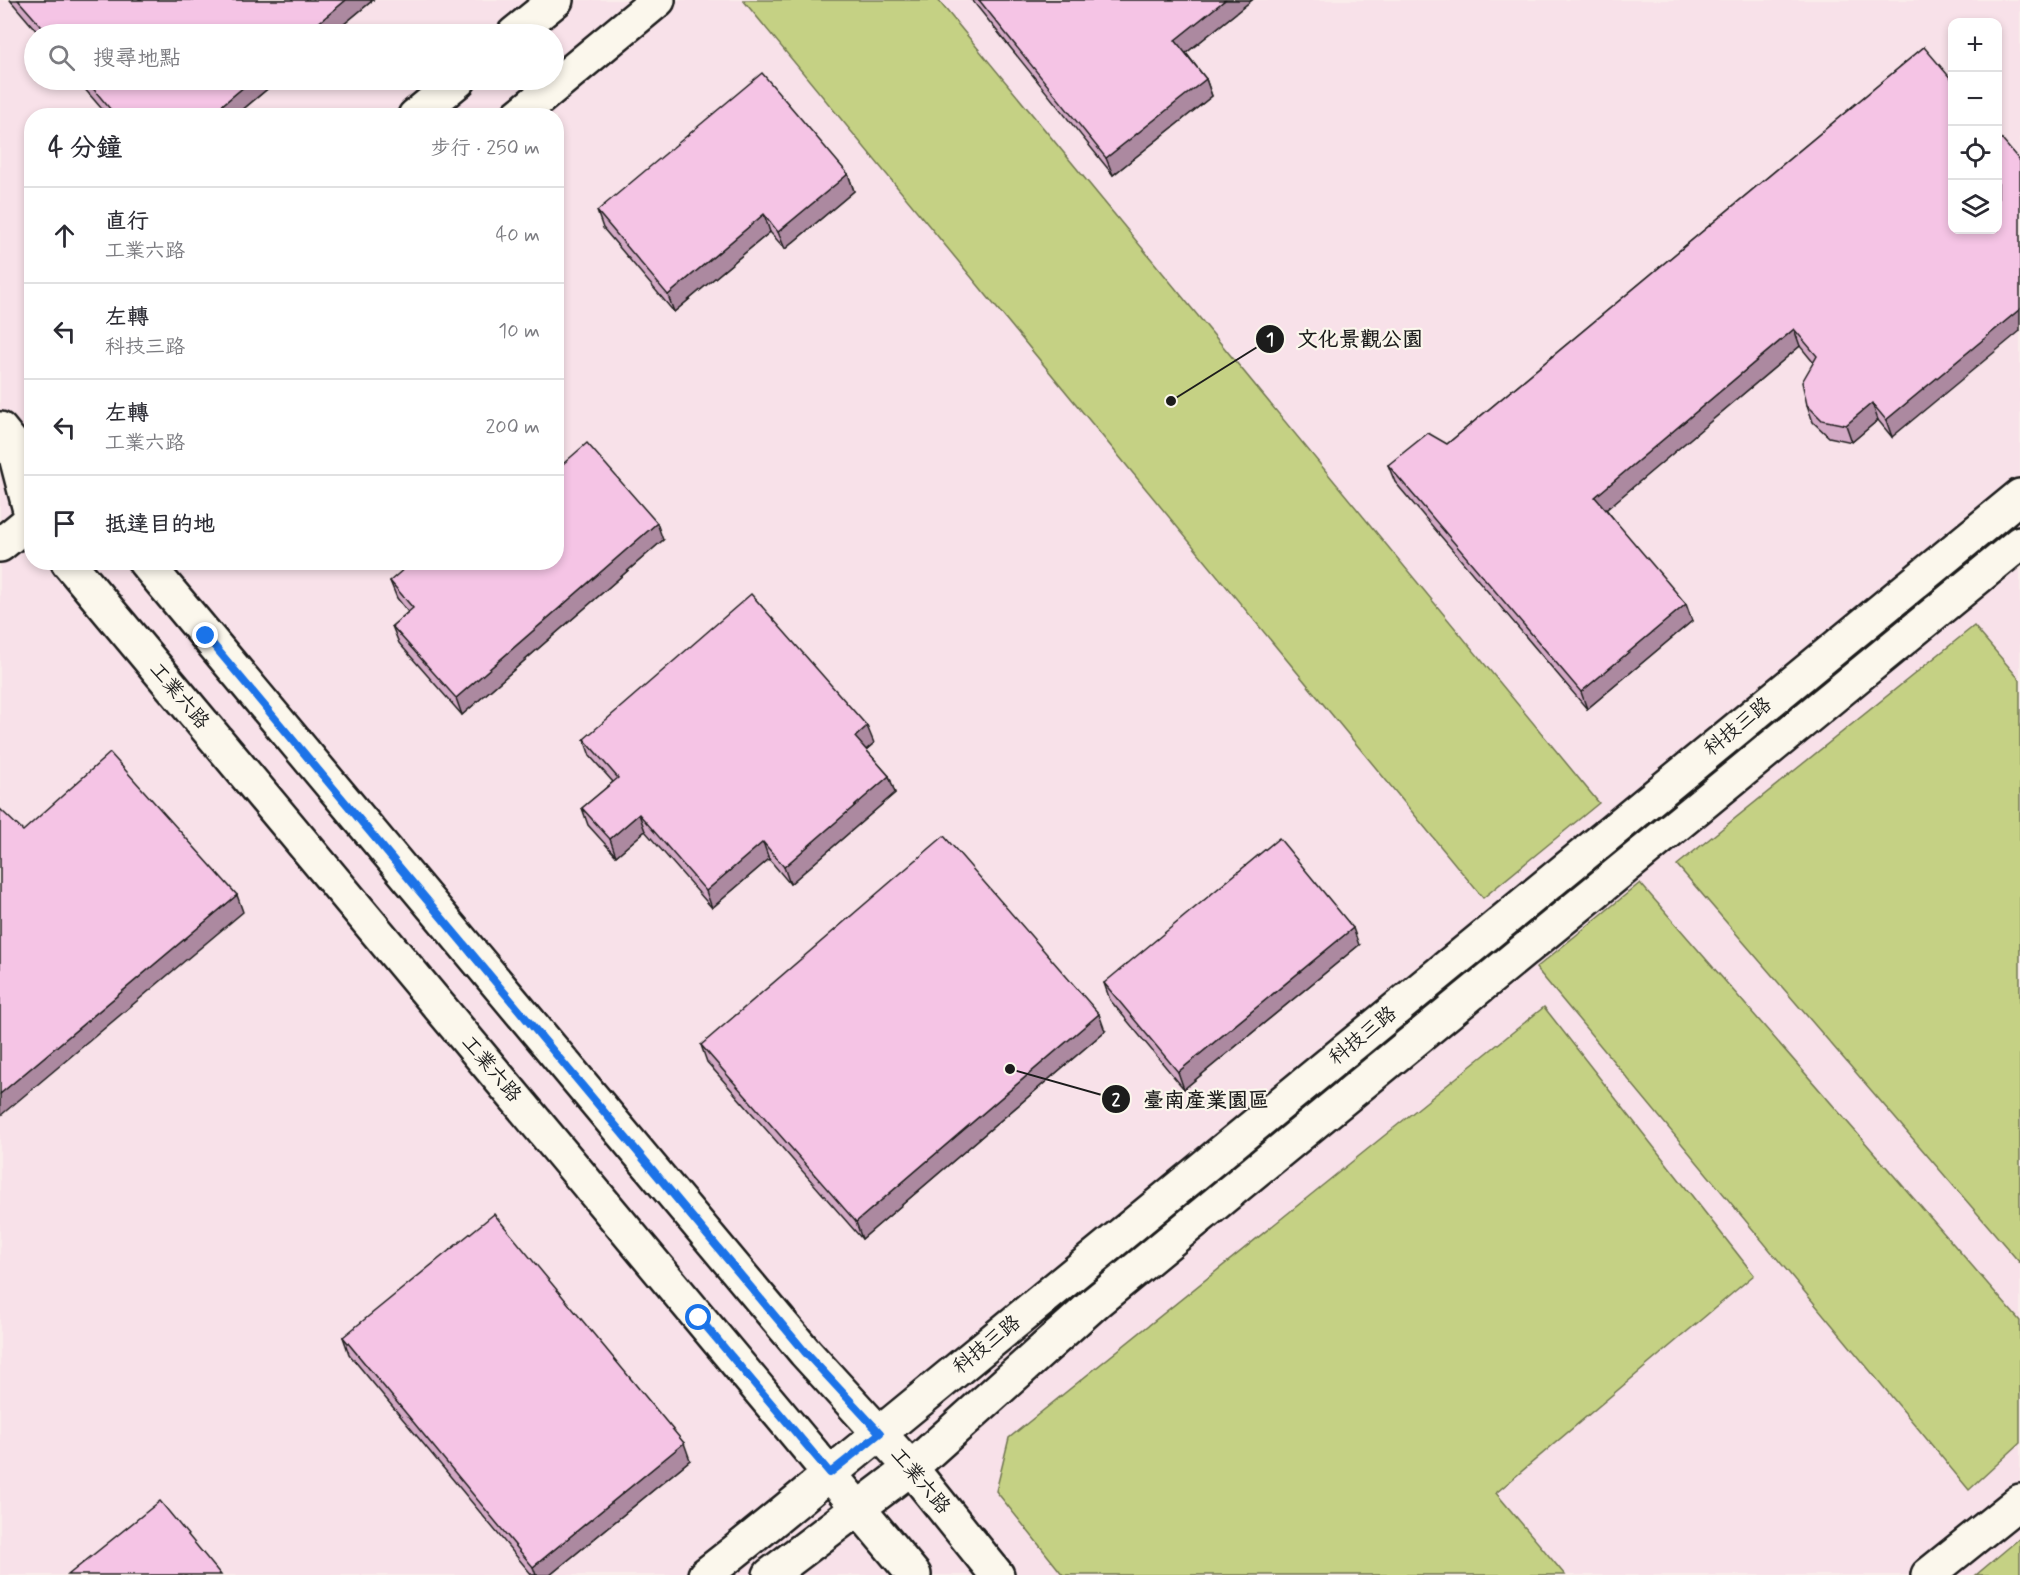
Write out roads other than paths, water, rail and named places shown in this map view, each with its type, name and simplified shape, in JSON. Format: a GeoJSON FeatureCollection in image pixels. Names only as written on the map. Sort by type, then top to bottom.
{"type":"FeatureCollection","features":[{"type":"Feature","properties":{"kind":"street"},"geometry":{"type":"LineString","coordinates":[[526,24],[556,0]]}},
{"type":"Feature","properties":{"kind":"street"},"geometry":{"type":"LineString","coordinates":[[564,78],[657,0]]}},
{"type":"Feature","properties":{"kind":"street"},"geometry":{"type":"LineString","coordinates":[[425,108],[447,90]]}},
{"type":"Feature","properties":{"kind":"street"},"geometry":{"type":"LineString","coordinates":[[528,108],[549,90]]}},
{"type":"Feature","properties":{"kind":"street"},"geometry":{"type":"LineString","coordinates":[[11,440],[24,488]]}},
{"type":"Feature","properties":{"kind":"street","name":"科技三路"},"geometry":{"type":"LineString","coordinates":[[705,1575],[742,1547],[2020,496]]}},
{"type":"Feature","properties":{"kind":"street"},"geometry":{"type":"LineString","coordinates":[[0,544],[24,524]]}},
{"type":"Feature","properties":{"kind":"street","name":"科技三路"},"geometry":{"type":"LineString","coordinates":[[770,1575],[911,1468],[1096,1302],[2020,543]]}},
{"type":"Feature","properties":{"kind":"street","name":"工業六路"},"geometry":{"type":"LineString","coordinates":[[75,570],[914,1575]]}},
{"type":"Feature","properties":{"kind":"street","name":"工業六路"},"geometry":{"type":"LineString","coordinates":[[152,570],[805,1352],[911,1468],[997,1575]]}},
{"type":"Feature","properties":{"kind":"street"},"geometry":{"type":"LineString","coordinates":[[1928,1575],[2020,1501]]}},
{"type":"Feature","properties":{"kind":"place","name":"文化景觀公園"},"geometry":{"type":"Point","coordinates":[1171,401]}},
{"type":"Feature","properties":{"kind":"place","name":"臺南產業園區"},"geometry":{"type":"Point","coordinates":[1010,1069]}}]}
